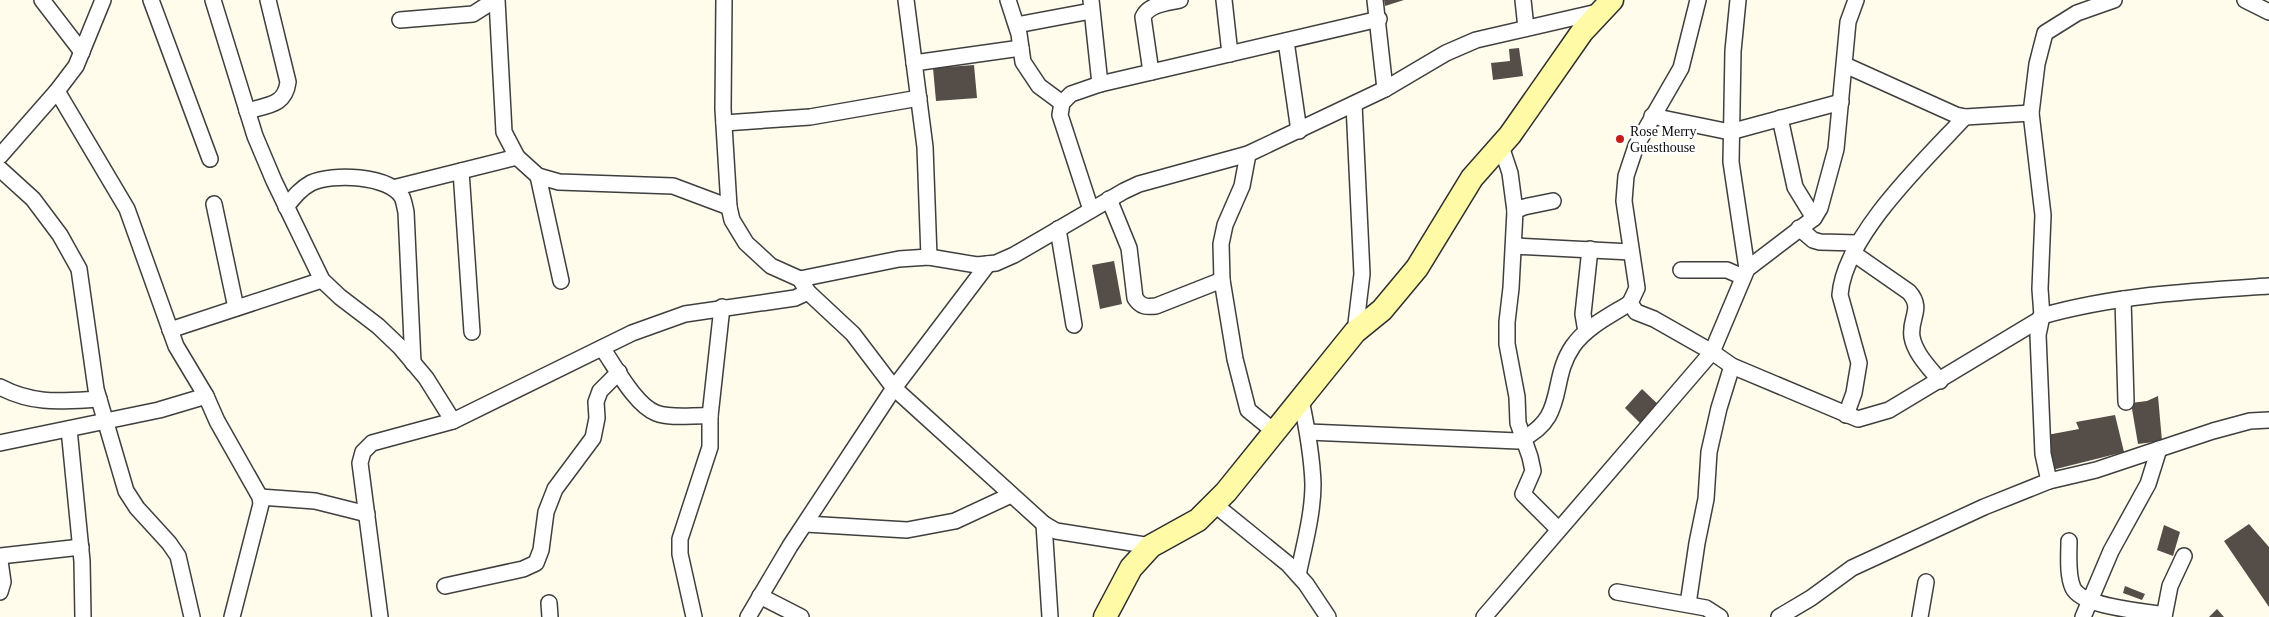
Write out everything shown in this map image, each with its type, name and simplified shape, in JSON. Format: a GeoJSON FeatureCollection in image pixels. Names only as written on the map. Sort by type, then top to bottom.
{"type":"FeatureCollection","features":[{"type":"Feature","properties":{"kind":"street"},"geometry":{"type":"LineString","coordinates":[[42,0],[82,52]]}},
{"type":"Feature","properties":{"kind":"street"},"geometry":{"type":"LineString","coordinates":[[0,156],[57,91],[76,66],[103,0]]}},
{"type":"Feature","properties":{"kind":"street"},"geometry":{"type":"LineString","coordinates":[[151,0],[210,159]]}},
{"type":"Feature","properties":{"kind":"street"},"geometry":{"type":"LineString","coordinates":[[213,0],[259,145],[286,207],[322,280],[340,297],[378,326],[413,363],[426,378],[454,422]]}},
{"type":"Feature","properties":{"kind":"street"},"geometry":{"type":"LineString","coordinates":[[247,112],[280,101],[286,93],[288,82],[268,0]]}},
{"type":"Feature","properties":{"kind":"street"},"geometry":{"type":"LineString","coordinates":[[400,20],[473,14],[496,0],[504,132],[517,157],[538,176],[559,182],[673,186],[729,207]]}},
{"type":"Feature","properties":{"kind":"street"},"geometry":{"type":"LineString","coordinates":[[724,0],[724,123],[729,207],[732,220],[746,243],[771,266],[804,286],[853,334],[894,388],[1044,524],[1056,531],[1151,546]]}},
{"type":"Feature","properties":{"kind":"street"},"geometry":{"type":"LineString","coordinates":[[906,0],[925,147],[929,257]]}},
{"type":"Feature","properties":{"kind":"street"},"geometry":{"type":"LineString","coordinates":[[1008,0],[1016,25],[1023,62],[1029,73],[1048,94],[1062,103]]}},
{"type":"Feature","properties":{"kind":"street"},"geometry":{"type":"LineString","coordinates":[[1151,72],[1143,17],[1146,11],[1159,2],[1180,0]]}},
{"type":"Feature","properties":{"kind":"street"},"geometry":{"type":"LineString","coordinates":[[1224,0],[1230,54]]}},
{"type":"Feature","properties":{"kind":"street"},"geometry":{"type":"LineString","coordinates":[[1375,0],[1379,19],[1385,89]]}},
{"type":"Feature","properties":{"kind":"street"},"geometry":{"type":"LineString","coordinates":[[1523,0],[1526,28]]}},
{"type":"Feature","properties":{"kind":"street"},"geometry":{"type":"LineString","coordinates":[[1308,432],[1505,442],[1523,439],[1545,423],[1551,412],[1566,359],[1573,345],[1586,332],[1630,303],[1637,288],[1624,200],[1626,176],[1636,146],[1681,68],[1698,0]]}},
{"type":"Feature","properties":{"kind":"street"},"geometry":{"type":"LineString","coordinates":[[1738,0],[1732,51],[1730,132],[1733,181],[1745,273]]}},
{"type":"Feature","properties":{"kind":"street"},"geometry":{"type":"LineString","coordinates":[[1484,617],[1712,352],[1745,273],[1814,218],[1820,208],[1828,184],[1836,149],[1848,22],[1856,0]]}},
{"type":"Feature","properties":{"kind":"street"},"geometry":{"type":"LineString","coordinates":[[2049,481],[2043,454],[2038,335],[2042,316],[2040,289],[2043,215],[2030,113],[2037,64],[2045,33],[2077,13],[2114,0]]}},
{"type":"Feature","properties":{"kind":"street"},"geometry":{"type":"LineString","coordinates":[[2244,0],[2269,12]]}},
{"type":"Feature","properties":{"kind":"street"},"geometry":{"type":"LineString","coordinates":[[380,617],[360,464],[363,452],[372,443],[454,422],[602,348],[659,322],[685,314],[722,307],[795,298],[804,286],[899,259],[929,257],[977,265],[988,264],[1014,255],[1109,199],[1139,184],[1248,154],[1385,89],[1446,53],[1476,40],[1607,5]]}},
{"type":"Feature","properties":{"kind":"street"},"geometry":{"type":"LineString","coordinates":[[1105,617],[1131,568],[1151,546],[1198,520],[1214,504],[1275,432],[1354,332],[1382,310],[1417,268],[1472,178],[1501,146],[1582,32],[1607,5]]}},
{"type":"Feature","properties":{"kind":"street"},"geometry":{"type":"LineString","coordinates":[[1016,25],[1091,6],[1100,84]]}},
{"type":"Feature","properties":{"kind":"street"},"geometry":{"type":"LineString","coordinates":[[1091,210],[1060,115],[1062,103],[1071,94],[1100,84],[1379,19]]}},
{"type":"Feature","properties":{"kind":"street"},"geometry":{"type":"LineString","coordinates":[[1286,41],[1299,131]]}},
{"type":"Feature","properties":{"kind":"street"},"geometry":{"type":"LineString","coordinates":[[914,63],[1021,48]]}},
{"type":"Feature","properties":{"kind":"street"},"geometry":{"type":"LineString","coordinates":[[1845,65],[1944,111],[1965,117],[2030,113]]}},
{"type":"Feature","properties":{"kind":"street"},"geometry":{"type":"LineString","coordinates":[[57,91],[127,208],[176,346],[206,396],[260,497],[261,504],[232,617]]}},
{"type":"Feature","properties":{"kind":"street"},"geometry":{"type":"LineString","coordinates":[[724,123],[810,117],[919,98]]}},
{"type":"Feature","properties":{"kind":"street"},"geometry":{"type":"LineString","coordinates":[[1652,116],[1730,132],[1841,102]]}},
{"type":"Feature","properties":{"kind":"street"},"geometry":{"type":"LineString","coordinates":[[1354,104],[1362,274],[1354,332]]}},
{"type":"Feature","properties":{"kind":"street"},"geometry":{"type":"LineString","coordinates":[[1846,415],[1854,393],[1858,363],[1842,308],[1841,289],[1846,267],[1870,223],[1965,117]]}},
{"type":"Feature","properties":{"kind":"street"},"geometry":{"type":"LineString","coordinates":[[1780,118],[1795,187],[1814,218]]}},
{"type":"Feature","properties":{"kind":"street"},"geometry":{"type":"LineString","coordinates":[[1501,146],[1510,173],[1515,211],[1507,344],[1517,397],[1518,423],[1533,471],[1523,494],[1558,529]]}},
{"type":"Feature","properties":{"kind":"street"},"geometry":{"type":"LineString","coordinates":[[1248,154],[1242,186],[1225,225],[1221,244],[1222,280],[1235,359],[1248,410],[1275,432]]}},
{"type":"Feature","properties":{"kind":"street"},"geometry":{"type":"LineString","coordinates":[[393,188],[517,157]]}},
{"type":"Feature","properties":{"kind":"street"},"geometry":{"type":"LineString","coordinates":[[0,170],[33,199],[60,235],[79,269],[99,399],[126,491],[137,508],[169,543],[178,556],[192,617]]}},
{"type":"Feature","properties":{"kind":"street"},"geometry":{"type":"LineString","coordinates":[[461,171],[472,332]]}},
{"type":"Feature","properties":{"kind":"street"},"geometry":{"type":"LineString","coordinates":[[538,176],[561,281]]}},
{"type":"Feature","properties":{"kind":"street"},"geometry":{"type":"LineString","coordinates":[[286,207],[299,191],[313,182],[333,178],[374,179],[393,188],[402,197],[406,212],[413,363]]}},
{"type":"Feature","properties":{"kind":"street"},"geometry":{"type":"LineString","coordinates":[[1109,199],[1129,248],[1136,298],[1139,304],[1145,307],[1156,306],[1222,280]]}},
{"type":"Feature","properties":{"kind":"street"},"geometry":{"type":"LineString","coordinates":[[1515,211],[1524,207],[1553,201]]}},
{"type":"Feature","properties":{"kind":"street"},"geometry":{"type":"LineString","coordinates":[[214,204],[236,308]]}},
{"type":"Feature","properties":{"kind":"street"},"geometry":{"type":"LineString","coordinates":[[1800,228],[1813,240],[1856,248],[1914,297],[1916,302],[1911,329],[1916,351],[1940,381]]}},
{"type":"Feature","properties":{"kind":"street"},"geometry":{"type":"LineString","coordinates":[[1058,229],[1074,325]]}},
{"type":"Feature","properties":{"kind":"street"},"geometry":{"type":"LineString","coordinates":[[1514,246],[1631,252]]}},
{"type":"Feature","properties":{"kind":"street"},"geometry":{"type":"LineString","coordinates":[[1586,332],[1584,314],[1590,249]]}},
{"type":"Feature","properties":{"kind":"street"},"geometry":{"type":"LineString","coordinates":[[748,617],[894,388],[988,264]]}},
{"type":"Feature","properties":{"kind":"street"},"geometry":{"type":"LineString","coordinates":[[1681,270],[1727,270],[1745,273]]}},
{"type":"Feature","properties":{"kind":"street"},"geometry":{"type":"LineString","coordinates":[[170,330],[322,280]]}},
{"type":"Feature","properties":{"kind":"street"},"geometry":{"type":"LineString","coordinates":[[1630,303],[1636,312],[1654,319],[1712,352],[1732,366],[1858,419],[1889,410],[1940,381],[2042,316],[2123,299],[2269,286]]}},
{"type":"Feature","properties":{"kind":"street"},"geometry":{"type":"LineString","coordinates":[[2123,299],[2126,402]]}},
{"type":"Feature","properties":{"kind":"street"},"geometry":{"type":"LineString","coordinates":[[694,617],[680,554],[680,539],[710,447],[710,416],[722,307]]}},
{"type":"Feature","properties":{"kind":"street"},"geometry":{"type":"LineString","coordinates":[[602,348],[640,401],[657,414],[710,416]]}},
{"type":"Feature","properties":{"kind":"street"},"geometry":{"type":"LineString","coordinates":[[1688,604],[1706,499],[1709,452],[1719,408],[1732,366]]}},
{"type":"Feature","properties":{"kind":"street"},"geometry":{"type":"LineString","coordinates":[[445,586],[523,570],[536,563],[541,550],[546,512],[555,489],[593,438],[597,418],[596,402],[600,392],[619,372]]}},
{"type":"Feature","properties":{"kind":"street"},"geometry":{"type":"LineString","coordinates":[[0,387],[30,400],[50,402],[99,399]]}},
{"type":"Feature","properties":{"kind":"street"},"geometry":{"type":"LineString","coordinates":[[0,443],[159,410],[206,396]]}},
{"type":"Feature","properties":{"kind":"street"},"geometry":{"type":"LineString","coordinates":[[1298,575],[1306,539],[1313,486],[1308,432],[1301,400]]}},
{"type":"Feature","properties":{"kind":"street"},"geometry":{"type":"LineString","coordinates":[[1780,617],[1811,598],[1852,568],[1984,507],[2049,481],[2096,470],[2250,421],[2269,420]]}},
{"type":"Feature","properties":{"kind":"street"},"geometry":{"type":"LineString","coordinates":[[69,429],[80,547],[83,617]]}},
{"type":"Feature","properties":{"kind":"street"},"geometry":{"type":"LineString","coordinates":[[2084,617],[2111,551],[2148,484],[2159,449]]}},
{"type":"Feature","properties":{"kind":"street"},"geometry":{"type":"LineString","coordinates":[[806,524],[907,530],[955,521],[1011,495]]}},
{"type":"Feature","properties":{"kind":"street"},"geometry":{"type":"LineString","coordinates":[[260,497],[316,501],[367,514]]}},
{"type":"Feature","properties":{"kind":"street"},"geometry":{"type":"LineString","coordinates":[[1214,504],[1262,540],[1298,575],[1328,617]]}},
{"type":"Feature","properties":{"kind":"street"},"geometry":{"type":"LineString","coordinates":[[1044,524],[1050,617]]}},
{"type":"Feature","properties":{"kind":"street"},"geometry":{"type":"LineString","coordinates":[[2069,541],[2072,586],[2077,594],[2090,601],[2164,616],[2170,586],[2184,556]]}},
{"type":"Feature","properties":{"kind":"street"},"geometry":{"type":"LineString","coordinates":[[0,556],[80,547]]}},
{"type":"Feature","properties":{"kind":"street"},"geometry":{"type":"LineString","coordinates":[[0,561],[3,582],[0,592]]}},
{"type":"Feature","properties":{"kind":"street"},"geometry":{"type":"LineString","coordinates":[[1920,617],[1926,582]]}},
{"type":"Feature","properties":{"kind":"street"},"geometry":{"type":"LineString","coordinates":[[1617,592],[1706,608],[1720,617]]}},
{"type":"Feature","properties":{"kind":"street"},"geometry":{"type":"LineString","coordinates":[[760,596],[801,617]]}},
{"type":"Feature","properties":{"kind":"building"},"geometry":{"type":"Polygon","coordinates":[[[1384,0],[1404,0],[1385,6],[1384,0]]]}},
{"type":"Feature","properties":{"kind":"building"},"geometry":{"type":"Polygon","coordinates":[[[1519,48],[1523,76],[1493,80],[1491,63],[1510,61],[1509,49],[1519,48]]]}},
{"type":"Feature","properties":{"kind":"building"},"geometry":{"type":"Polygon","coordinates":[[[974,65],[977,98],[936,101],[933,68],[974,65]]]}},
{"type":"Feature","properties":{"kind":"building"},"geometry":{"type":"Polygon","coordinates":[[[1114,261],[1122,304],[1100,309],[1092,265],[1114,261]]]}},
{"type":"Feature","properties":{"kind":"building"},"geometry":{"type":"Polygon","coordinates":[[[1642,389],[1662,408],[1645,428],[1625,408],[1642,389]]]}},
{"type":"Feature","properties":{"kind":"building"},"geometry":{"type":"Polygon","coordinates":[[[2158,396],[2162,441],[2138,444],[2131,403],[2147,401],[2158,396]]]}},
{"type":"Feature","properties":{"kind":"building"},"geometry":{"type":"Polygon","coordinates":[[[2115,415],[2124,452],[2052,470],[2047,435],[2079,429],[2076,422],[2115,415]]]}},
{"type":"Feature","properties":{"kind":"building"},"geometry":{"type":"Polygon","coordinates":[[[2249,524],[2269,547],[2269,607],[2224,541],[2249,524]]]}},
{"type":"Feature","properties":{"kind":"building"},"geometry":{"type":"Polygon","coordinates":[[[2164,525],[2180,532],[2173,556],[2157,550],[2164,525]]]}},
{"type":"Feature","properties":{"kind":"building"},"geometry":{"type":"Polygon","coordinates":[[[2125,586],[2145,594],[2142,600],[2123,593],[2125,586]]]}},
{"type":"Feature","properties":{"kind":"building"},"geometry":{"type":"Polygon","coordinates":[[[2217,609],[2224,617],[2209,617],[2217,609]]]}},
{"type":"Feature","properties":{"kind":"place","name":"Rose Merry Guesthouse"},"geometry":{"type":"Point","coordinates":[1620,139]}}]}
